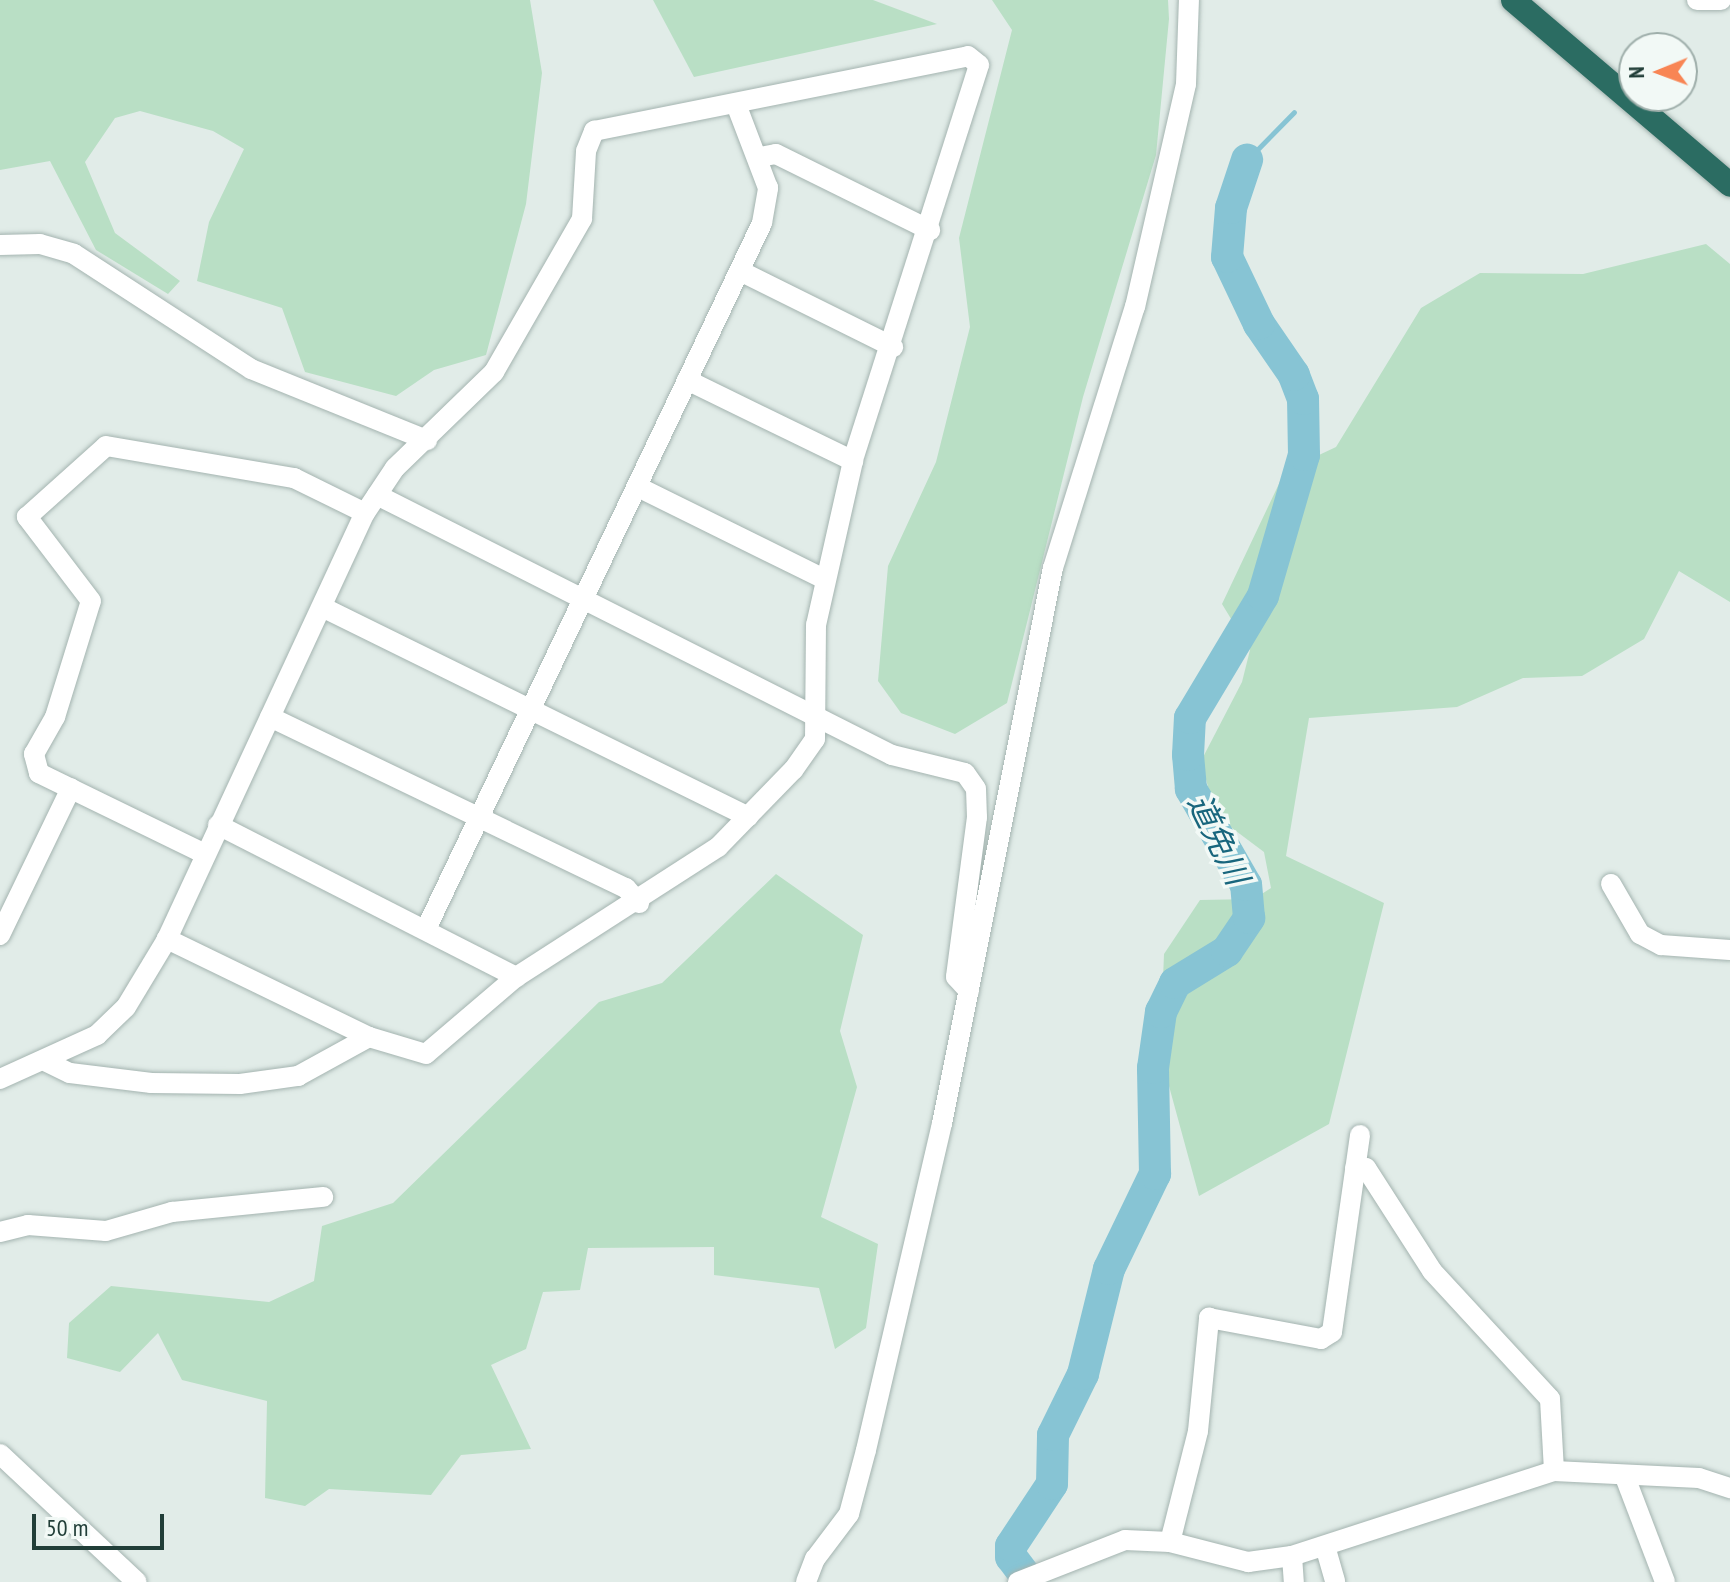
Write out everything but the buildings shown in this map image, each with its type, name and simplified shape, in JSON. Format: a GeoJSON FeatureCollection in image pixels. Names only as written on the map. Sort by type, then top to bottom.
{"type":"FeatureCollection","features":[{"type":"Feature","properties":{"kind":"highway"},"geometry":{"type":"LineString","coordinates":[[1513,0],[1730,185]]}},
{"type":"Feature","properties":{"kind":"street"},"geometry":{"type":"LineString","coordinates":[[806,1582],[815,1559],[849,1514],[969,991],[1053,568],[1135,307],[1186,84],[1189,0]]}},
{"type":"Feature","properties":{"kind":"street"},"geometry":{"type":"LineString","coordinates":[[1697,0],[1721,0]]}},
{"type":"Feature","properties":{"kind":"street"},"geometry":{"type":"LineString","coordinates":[[0,1079],[47,1062],[97,1035],[126,1007],[167,939],[365,513],[377,495],[427,440],[494,372],[521,333],[582,219],[586,151],[594,131],[968,56],[979,65],[893,347],[853,461],[824,579],[816,625],[820,713],[815,739],[748,817],[718,847],[639,903],[516,977],[426,1054],[369,1037],[167,939]]}},
{"type":"Feature","properties":{"kind":"street"},"geometry":{"type":"LineString","coordinates":[[427,927],[762,223],[768,188],[760,157],[736,104]]}},
{"type":"Feature","properties":{"kind":"street"},"geometry":{"type":"LineString","coordinates":[[760,157],[776,154],[930,230]]}},
{"type":"Feature","properties":{"kind":"street"},"geometry":{"type":"LineString","coordinates":[[0,245],[40,244],[74,254],[251,369],[427,440]]}},
{"type":"Feature","properties":{"kind":"street"},"geometry":{"type":"LineString","coordinates":[[740,271],[893,347]]}},
{"type":"Feature","properties":{"kind":"street"},"geometry":{"type":"LineString","coordinates":[[687,380],[853,461]]}},
{"type":"Feature","properties":{"kind":"street"},"geometry":{"type":"LineString","coordinates":[[205,854],[39,773],[34,754],[55,717],[91,601],[27,517],[106,446],[294,478],[365,513]]}},
{"type":"Feature","properties":{"kind":"street"},"geometry":{"type":"LineString","coordinates":[[638,487],[824,579]]}},
{"type":"Feature","properties":{"kind":"street"},"geometry":{"type":"LineString","coordinates":[[377,495],[820,713],[892,755],[965,773],[976,789],[956,977],[969,991]]}},
{"type":"Feature","properties":{"kind":"street"},"geometry":{"type":"LineString","coordinates":[[322,607],[748,817]]}},
{"type":"Feature","properties":{"kind":"street"},"geometry":{"type":"LineString","coordinates":[[270,717],[626,888],[639,903]]}},
{"type":"Feature","properties":{"kind":"street"},"geometry":{"type":"LineString","coordinates":[[0,935],[71,788]]}},
{"type":"Feature","properties":{"kind":"street"},"geometry":{"type":"LineString","coordinates":[[218,825],[427,927],[516,977]]}},
{"type":"Feature","properties":{"kind":"street"},"geometry":{"type":"LineString","coordinates":[[1611,884],[1640,934],[1661,945],[1730,950]]}},
{"type":"Feature","properties":{"kind":"street"},"geometry":{"type":"LineString","coordinates":[[47,1062],[70,1073],[136,1082],[240,1084],[298,1076],[369,1037]]}},
{"type":"Feature","properties":{"kind":"street"},"geometry":{"type":"LineString","coordinates":[[1170,1542],[1198,1431],[1209,1318],[1321,1339],[1332,1332],[1360,1135]]}},
{"type":"Feature","properties":{"kind":"street"},"geometry":{"type":"LineString","coordinates":[[1355,1168],[1366,1168],[1432,1271],[1550,1399],[1554,1471]]}},
{"type":"Feature","properties":{"kind":"street"},"geometry":{"type":"LineString","coordinates":[[0,1232],[28,1225],[106,1231],[172,1212],[323,1197]]}},
{"type":"Feature","properties":{"kind":"street"},"geometry":{"type":"LineString","coordinates":[[0,1454],[137,1582]]}},
{"type":"Feature","properties":{"kind":"street"},"geometry":{"type":"LineString","coordinates":[[1018,1582],[1103,1544],[1170,1542],[1248,1562],[1292,1556],[1554,1471],[1625,1477],[1699,1478],[1730,1488]]}},
{"type":"Feature","properties":{"kind":"street"},"geometry":{"type":"LineString","coordinates":[[1625,1477],[1665,1582]]}},
{"type":"Feature","properties":{"kind":"street"},"geometry":{"type":"LineString","coordinates":[[1325,1546],[1335,1582]]}},
{"type":"Feature","properties":{"kind":"street"},"geometry":{"type":"LineString","coordinates":[[1292,1556],[1294,1582]]}},
{"type":"Feature","properties":{"kind":"green space"},"geometry":{"type":"Polygon","coordinates":[[[0,0],[530,0],[542,73],[526,204],[486,355],[434,370],[396,396],[305,372],[282,308],[197,281],[209,222],[244,149],[213,131],[140,111],[115,118],[85,162],[115,233],[180,281],[168,294],[96,250],[50,161],[0,170],[0,0]]]}},
{"type":"Feature","properties":{"kind":"green space"},"geometry":{"type":"Polygon","coordinates":[[[653,0],[873,0],[937,24],[694,77],[653,0]]]}},
{"type":"Feature","properties":{"kind":"green space"},"geometry":{"type":"Polygon","coordinates":[[[992,0],[1168,0],[1169,19],[1156,155],[1083,397],[1007,703],[955,734],[901,713],[878,681],[888,566],[936,462],[970,327],[959,238],[1012,30],[992,0]]]}},
{"type":"Feature","properties":{"kind":"green space"},"geometry":{"type":"Polygon","coordinates":[[[1706,244],[1730,264],[1730,602],[1679,571],[1644,639],[1582,676],[1523,678],[1457,707],[1309,718],[1286,856],[1384,903],[1329,1124],[1199,1196],[1160,1053],[1164,954],[1200,900],[1254,899],[1271,888],[1264,852],[1216,816],[1201,761],[1242,682],[1250,650],[1222,604],[1285,471],[1336,447],[1421,308],[1480,273],[1583,274],[1706,244]]]}},
{"type":"Feature","properties":{"kind":"green space"},"geometry":{"type":"Polygon","coordinates":[[[776,874],[863,935],[840,1031],[857,1087],[821,1217],[878,1244],[866,1328],[835,1349],[819,1288],[714,1275],[714,1247],[588,1248],[580,1290],[543,1292],[526,1349],[491,1365],[531,1449],[461,1455],[431,1495],[329,1489],[305,1506],[265,1498],[267,1401],[182,1380],[158,1333],[120,1372],[67,1358],[69,1323],[111,1286],[269,1302],[314,1281],[322,1226],[393,1203],[599,1002],[662,983],[776,874]]]}},
{"type":"Feature","properties":{"kind":"waterway"},"geometry":{"type":"LineString","coordinates":[[1247,160],[1294,112]]}},
{"type":"Feature","properties":{"kind":"waterway","name":"道免川"},"geometry":{"type":"LineString","coordinates":[[1030,1582],[1011,1557],[1011,1546],[1052,1484],[1053,1435],[1083,1374],[1109,1269],[1155,1174],[1153,1068],[1161,1012],[1175,983],[1227,951],[1249,918],[1246,885],[1191,789],[1188,755],[1190,718],[1263,596],[1304,455],[1303,399],[1294,375],[1259,324],[1227,257],[1231,208],[1247,160]]}}]}
